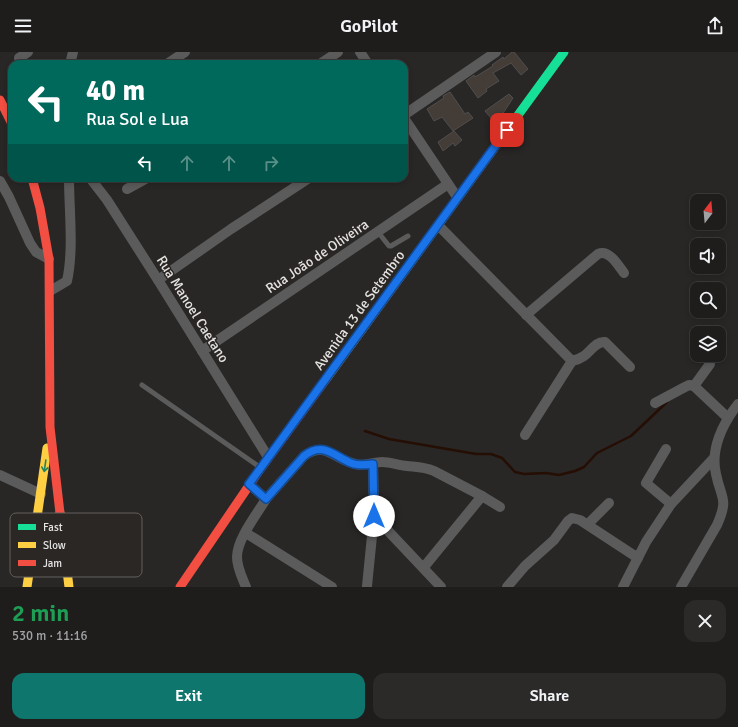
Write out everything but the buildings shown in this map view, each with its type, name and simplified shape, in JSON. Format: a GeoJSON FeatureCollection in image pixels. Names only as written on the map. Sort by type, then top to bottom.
{"type":"FeatureCollection","features":[{"type":"Feature","properties":{"kind":"main road","name":"Avenida 13 de Setembro"},"geometry":{"type":"LineString","coordinates":[[180,587],[268,457],[564,52]]}},
{"type":"Feature","properties":{"kind":"main road"},"geometry":{"type":"LineString","coordinates":[[0,100],[8,116]]}},
{"type":"Feature","properties":{"kind":"main road"},"geometry":{"type":"LineString","coordinates":[[33,182],[40,208],[49,259],[50,428],[60,513]]}},
{"type":"Feature","properties":{"kind":"main road"},"geometry":{"type":"LineString","coordinates":[[38,513],[50,428]]}},
{"type":"Feature","properties":{"kind":"main road"},"geometry":{"type":"LineString","coordinates":[[27,587],[28,577]]}},
{"type":"Feature","properties":{"kind":"main road"},"geometry":{"type":"LineString","coordinates":[[68,577],[69,587]]}},
{"type":"Feature","properties":{"kind":"street"},"geometry":{"type":"LineString","coordinates":[[19,58],[28,52]]}},
{"type":"Feature","properties":{"kind":"street"},"geometry":{"type":"LineString","coordinates":[[173,60],[185,52]]}},
{"type":"Feature","properties":{"kind":"street"},"geometry":{"type":"LineString","coordinates":[[326,60],[338,52]]}},
{"type":"Feature","properties":{"kind":"street"},"geometry":{"type":"LineString","coordinates":[[408,114],[496,52]]}},
{"type":"Feature","properties":{"kind":"street"},"geometry":{"type":"LineString","coordinates":[[408,123],[457,198]]}},
{"type":"Feature","properties":{"kind":"street"},"geometry":{"type":"LineString","coordinates":[[50,291],[67,281],[69,270],[71,205],[69,182]]}},
{"type":"Feature","properties":{"kind":"street","name":"Rua Manoel Caetano"},"geometry":{"type":"LineString","coordinates":[[93,182],[158,280],[268,457]]}},
{"type":"Feature","properties":{"kind":"street"},"geometry":{"type":"LineString","coordinates":[[127,189],[140,182]]}},
{"type":"Feature","properties":{"kind":"street"},"geometry":{"type":"LineString","coordinates":[[158,280],[231,229],[303,182]]}},
{"type":"Feature","properties":{"kind":"street","name":"Rua João de Oliveira"},"geometry":{"type":"LineString","coordinates":[[202,351],[448,184]]}},
{"type":"Feature","properties":{"kind":"street"},"geometry":{"type":"LineString","coordinates":[[0,185],[9,197],[30,244],[36,252],[49,259]]}},
{"type":"Feature","properties":{"kind":"street"},"geometry":{"type":"LineString","coordinates":[[438,225],[572,361]]}},
{"type":"Feature","properties":{"kind":"street"},"geometry":{"type":"LineString","coordinates":[[526,315],[601,252],[606,253],[624,273]]}},
{"type":"Feature","properties":{"kind":"street"},"geometry":{"type":"LineString","coordinates":[[525,435],[572,361],[585,355],[598,343],[605,342],[630,367]]}},
{"type":"Feature","properties":{"kind":"street"},"geometry":{"type":"LineString","coordinates":[[694,386],[710,364]]}},
{"type":"Feature","properties":{"kind":"street"},"geometry":{"type":"LineString","coordinates":[[655,403],[689,385],[694,386],[733,415]]}},
{"type":"Feature","properties":{"kind":"street"},"geometry":{"type":"LineString","coordinates":[[681,587],[717,524],[724,507],[724,501],[715,473],[714,458],[719,438],[738,404]]}},
{"type":"Feature","properties":{"kind":"street"},"geometry":{"type":"LineString","coordinates":[[666,449],[646,483],[671,504]]}},
{"type":"Feature","properties":{"kind":"street"},"geometry":{"type":"LineString","coordinates":[[246,587],[238,568],[237,556],[240,543],[266,499],[301,459],[310,451],[324,450],[356,465],[389,462],[426,468],[482,496],[500,507]]}},
{"type":"Feature","properties":{"kind":"street"},"geometry":{"type":"LineString","coordinates":[[623,587],[650,536],[671,504],[714,458]]}},
{"type":"Feature","properties":{"kind":"street"},"geometry":{"type":"LineString","coordinates":[[367,586],[374,516],[373,464]]}},
{"type":"Feature","properties":{"kind":"street"},"geometry":{"type":"LineString","coordinates":[[0,475],[41,494]]}},
{"type":"Feature","properties":{"kind":"street"},"geometry":{"type":"LineString","coordinates":[[249,484],[266,499]]}},
{"type":"Feature","properties":{"kind":"street"},"geometry":{"type":"LineString","coordinates":[[424,567],[482,496]]}},
{"type":"Feature","properties":{"kind":"street"},"geometry":{"type":"LineString","coordinates":[[588,524],[609,503]]}},
{"type":"Feature","properties":{"kind":"street"},"geometry":{"type":"LineString","coordinates":[[374,516],[424,567],[441,587]]}},
{"type":"Feature","properties":{"kind":"street"},"geometry":{"type":"LineString","coordinates":[[507,587],[526,566],[554,540],[572,518],[576,518],[588,524],[638,558]]}},
{"type":"Feature","properties":{"kind":"street"},"geometry":{"type":"LineString","coordinates":[[246,533],[332,587]]}},
{"type":"Feature","properties":{"kind":"lane"},"geometry":{"type":"LineString","coordinates":[[378,232],[389,246],[408,236]]}},
{"type":"Feature","properties":{"kind":"lane"},"geometry":{"type":"LineString","coordinates":[[142,385],[261,468]]}},
{"type":"Feature","properties":{"kind":"waterway"},"geometry":{"type":"LineString","coordinates":[[365,431],[389,439],[476,454],[491,454],[502,458],[515,472],[524,474],[546,473],[559,475],[584,467],[597,453],[631,436],[667,402]]}},
{"type":"Feature","properties":{"kind":"traffic: fast"},"geometry":{"type":"LineString","coordinates":[[502,137],[564,52]]}},
{"type":"Feature","properties":{"kind":"traffic: slow"},"geometry":{"type":"LineString","coordinates":[[326,379],[502,137]]}},
{"type":"Feature","properties":{"kind":"traffic: slow"},"geometry":{"type":"LineString","coordinates":[[38,513],[47,448]]}},
{"type":"Feature","properties":{"kind":"traffic: slow"},"geometry":{"type":"LineString","coordinates":[[27,587],[28,577]]}},
{"type":"Feature","properties":{"kind":"traffic: slow"},"geometry":{"type":"LineString","coordinates":[[68,577],[69,587]]}},
{"type":"Feature","properties":{"kind":"traffic: jam"},"geometry":{"type":"LineString","coordinates":[[0,100],[8,116]]}},
{"type":"Feature","properties":{"kind":"traffic: jam"},"geometry":{"type":"LineString","coordinates":[[33,182],[40,208],[49,259],[50,427],[60,513]]}},
{"type":"Feature","properties":{"kind":"traffic: jam"},"geometry":{"type":"LineString","coordinates":[[180,587],[261,468],[326,379]]}},
{"type":"Feature","properties":{"kind":"route"},"geometry":{"type":"LineString","coordinates":[[374,516],[373,464],[356,465],[324,450],[310,451],[304,456],[266,499],[249,484],[507,130]]}}]}
